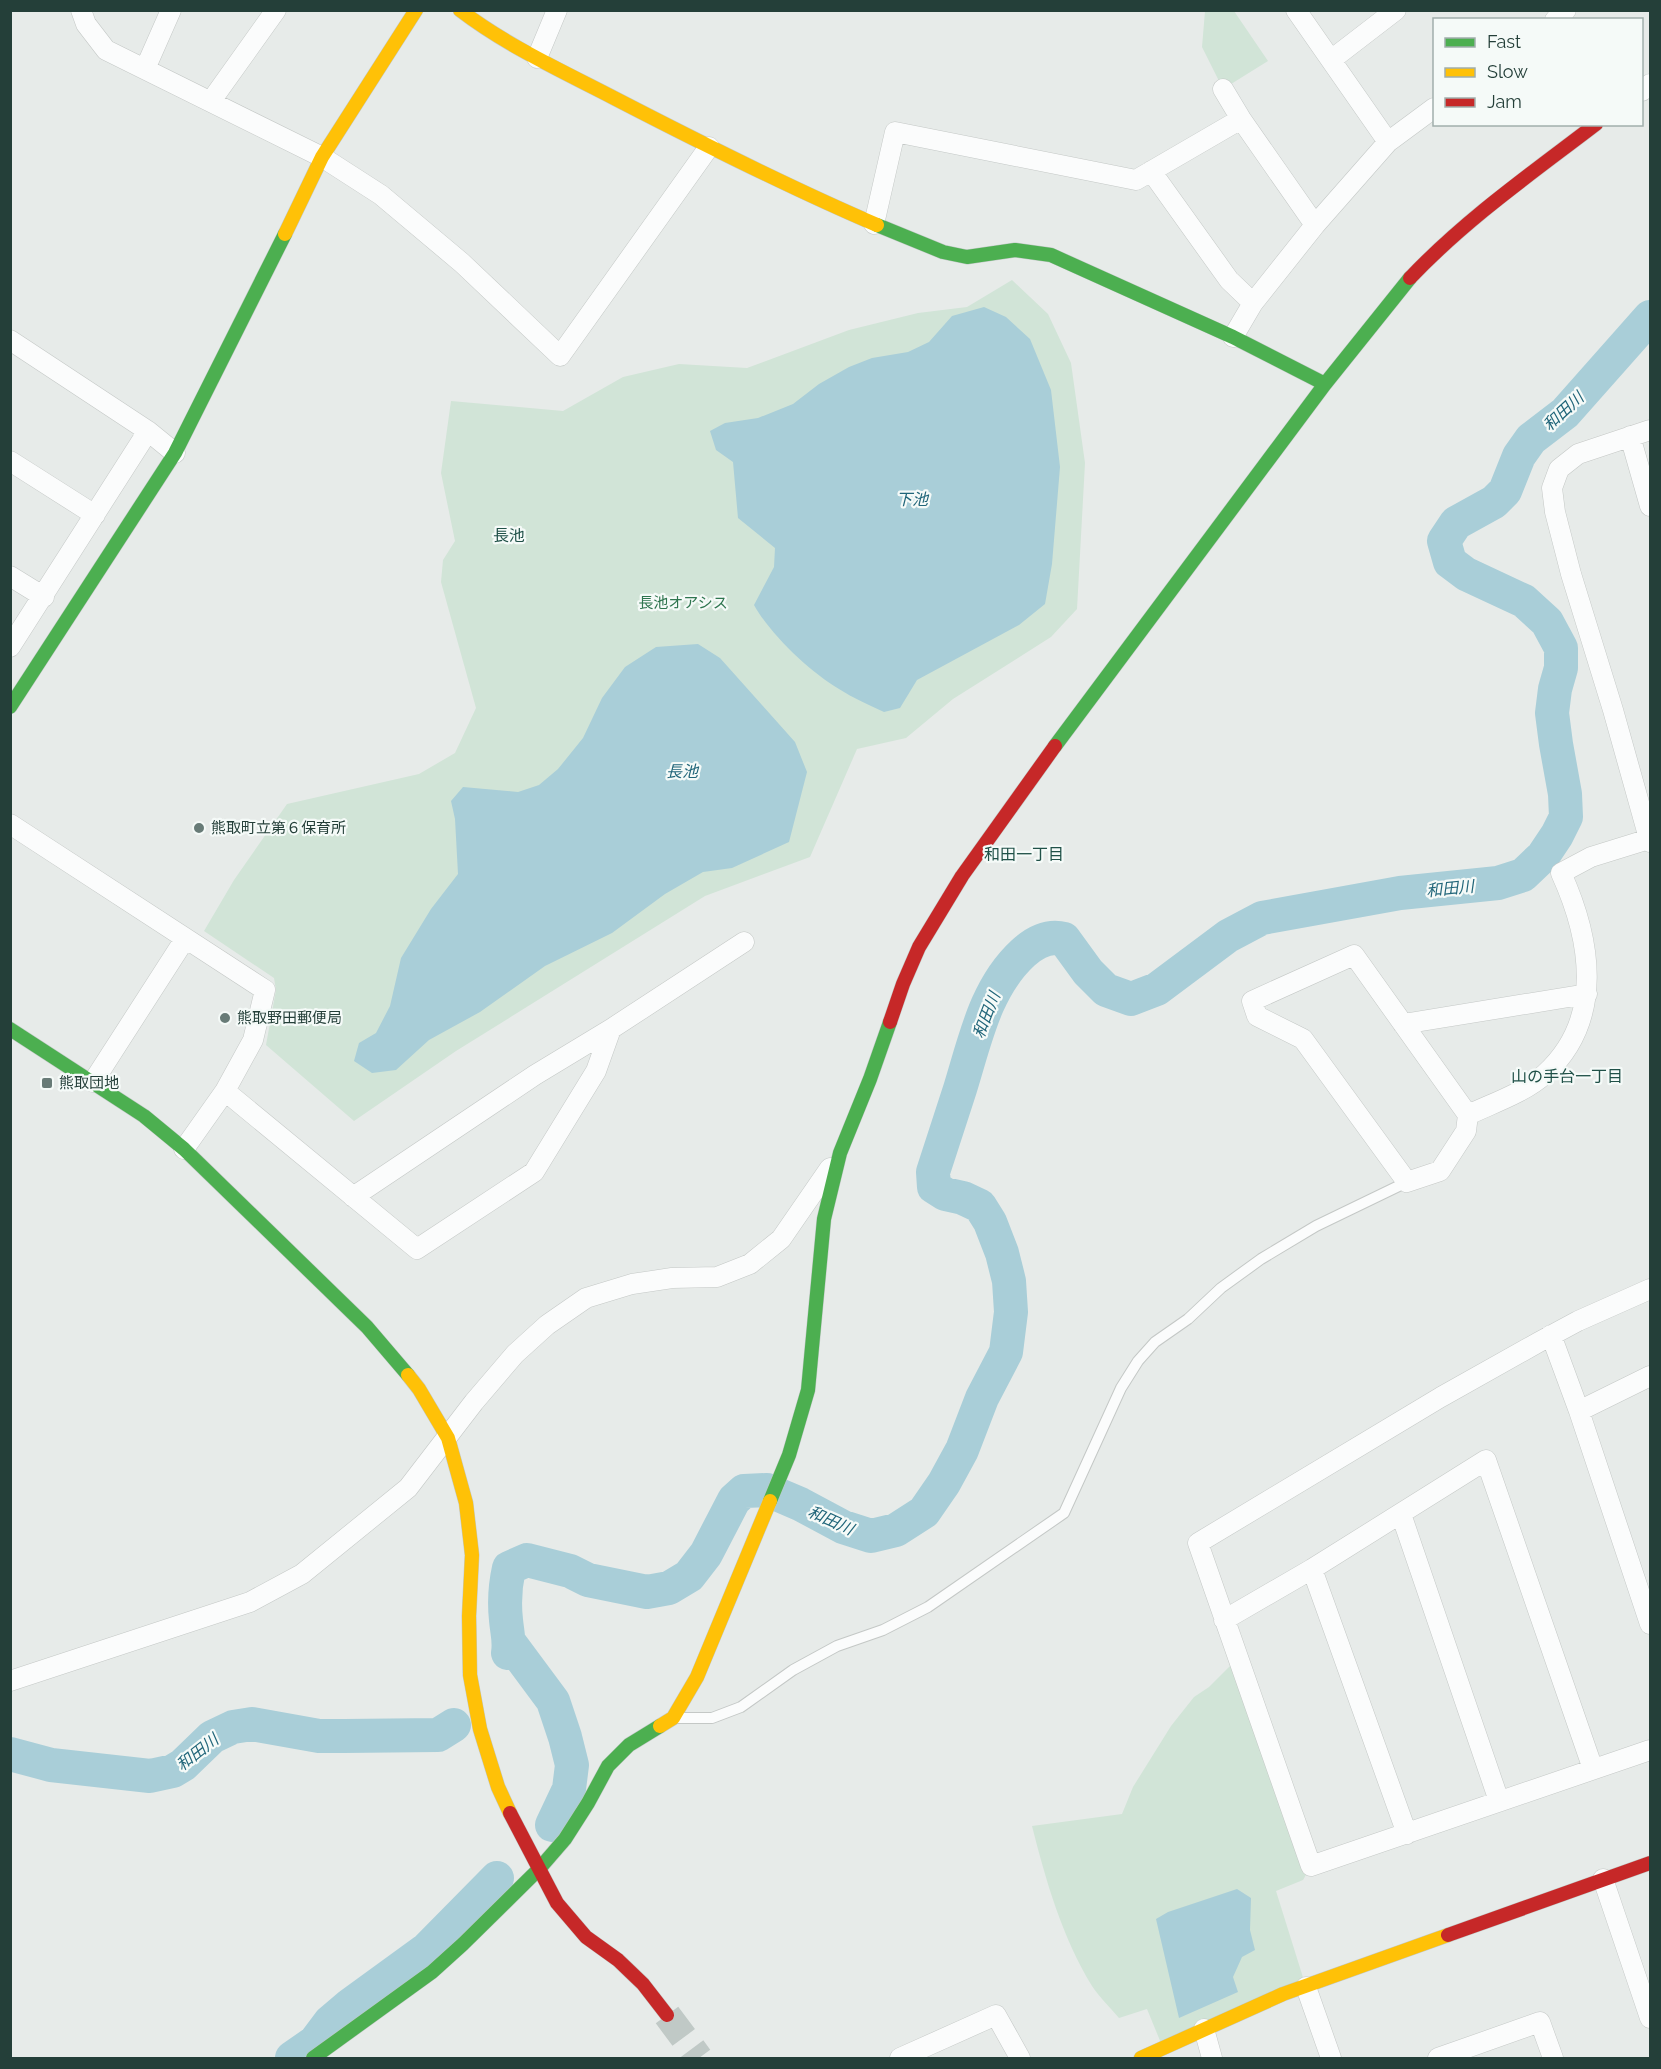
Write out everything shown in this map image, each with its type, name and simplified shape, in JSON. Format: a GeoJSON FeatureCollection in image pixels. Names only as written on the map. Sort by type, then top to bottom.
{"type":"FeatureCollection","features":[{"type":"Feature","properties":{"kind":"street"},"geometry":{"type":"LineString","coordinates":[[81,10],[86,24],[106,50],[211,100],[322,157],[390,202],[462,263],[560,356],[709,147]]}},
{"type":"Feature","properties":{"kind":"street"},"geometry":{"type":"LineString","coordinates":[[145,69],[171,10]]}},
{"type":"Feature","properties":{"kind":"street"},"geometry":{"type":"LineString","coordinates":[[10,707],[175,453],[322,157],[416,10]]}},
{"type":"Feature","properties":{"kind":"street"},"geometry":{"type":"LineString","coordinates":[[460,10],[482,27],[537,58],[709,147],[874,224],[943,252],[968,257],[1015,250],[1050,255],[1233,337],[1325,384]]}},
{"type":"Feature","properties":{"kind":"street"},"geometry":{"type":"LineString","coordinates":[[537,58],[557,10]]}},
{"type":"Feature","properties":{"kind":"street"},"geometry":{"type":"LineString","coordinates":[[1296,10],[1388,142]]}},
{"type":"Feature","properties":{"kind":"street"},"geometry":{"type":"LineString","coordinates":[[1330,60],[1396,10]]}},
{"type":"Feature","properties":{"kind":"street"},"geometry":{"type":"LineString","coordinates":[[211,100],[268,16]]}},
{"type":"Feature","properties":{"kind":"street"},"geometry":{"type":"LineString","coordinates":[[1223,89],[1241,119],[1315,225]]}},
{"type":"Feature","properties":{"kind":"street"},"geometry":{"type":"LineString","coordinates":[[1233,337],[1253,303],[1315,225],[1388,142],[1433,109]]}},
{"type":"Feature","properties":{"kind":"street"},"geometry":{"type":"LineString","coordinates":[[874,224],[895,132],[1136,180],[1241,119]]}},
{"type":"Feature","properties":{"kind":"street"},"geometry":{"type":"LineString","coordinates":[[313,2058],[432,1972],[463,1944],[565,1839],[608,1766],[629,1745],[673,1718],[697,1677],[789,1455],[808,1390],[824,1219],[840,1153],[870,1079],[903,984],[920,947],[962,876],[1099,686],[1227,518],[1325,384],[1406,282],[1480,213],[1593,126]]}},
{"type":"Feature","properties":{"kind":"street"},"geometry":{"type":"LineString","coordinates":[[1151,171],[1229,280],[1253,303]]}},
{"type":"Feature","properties":{"kind":"street"},"geometry":{"type":"LineString","coordinates":[[10,340],[148,431],[175,453]]}},
{"type":"Feature","properties":{"kind":"street"},"geometry":{"type":"LineString","coordinates":[[1468,1115],[1518,1092],[1545,1074],[1567,1047],[1581,1022],[1587,994],[1585,941],[1573,898],[1561,873],[1591,857],[1650,841],[1645,799],[1569,564],[1555,512],[1552,488],[1559,469],[1578,454],[1650,430]]}},
{"type":"Feature","properties":{"kind":"street"},"geometry":{"type":"LineString","coordinates":[[10,647],[148,431]]}},
{"type":"Feature","properties":{"kind":"street"},"geometry":{"type":"LineString","coordinates":[[1630,436],[1650,506]]}},
{"type":"Feature","properties":{"kind":"street"},"geometry":{"type":"LineString","coordinates":[[10,461],[95,515]]}},
{"type":"Feature","properties":{"kind":"street"},"geometry":{"type":"LineString","coordinates":[[10,576],[44,597]]}},
{"type":"Feature","properties":{"kind":"street"},"geometry":{"type":"LineString","coordinates":[[10,824],[265,990],[253,1040],[225,1090],[184,1149]]}},
{"type":"Feature","properties":{"kind":"street"},"geometry":{"type":"LineString","coordinates":[[93,1082],[184,939]]}},
{"type":"Feature","properties":{"kind":"street"},"geometry":{"type":"LineString","coordinates":[[353,1197],[535,1075],[611,1029],[744,942]]}},
{"type":"Feature","properties":{"kind":"street"},"geometry":{"type":"LineString","coordinates":[[1354,955],[1403,1024],[1468,1115],[1466,1131],[1440,1171],[1407,1182],[1303,1039],[1257,1016],[1252,1001],[1354,955]]}},
{"type":"Feature","properties":{"kind":"street"},"geometry":{"type":"LineString","coordinates":[[1403,1024],[1587,994]]}},
{"type":"Feature","properties":{"kind":"street"},"geometry":{"type":"LineString","coordinates":[[10,1029],[144,1116],[184,1149],[367,1326],[419,1389],[448,1438],[466,1503],[472,1555],[470,1675],[480,1729],[498,1788],[517,1829],[557,1903],[586,1937],[618,1960],[643,1984],[667,2015]]}},
{"type":"Feature","properties":{"kind":"street"},"geometry":{"type":"LineString","coordinates":[[225,1090],[417,1249],[534,1172],[596,1071],[611,1029]]}},
{"type":"Feature","properties":{"kind":"street"},"geometry":{"type":"LineString","coordinates":[[10,1681],[250,1602],[302,1574],[408,1488],[474,1402],[516,1354],[547,1325],[586,1298],[632,1284],[672,1278],[717,1277],[750,1264],[781,1239],[840,1153]]}},
{"type":"Feature","properties":{"kind":"street"},"geometry":{"type":"LineString","coordinates":[[1650,1289],[1551,1335],[1441,1397],[1198,1543],[1311,1866],[1650,1750]]}},
{"type":"Feature","properties":{"kind":"street"},"geometry":{"type":"LineString","coordinates":[[1551,1335],[1579,1411],[1650,1624]]}},
{"type":"Feature","properties":{"kind":"street"},"geometry":{"type":"LineString","coordinates":[[1579,1411],[1650,1376]]}},
{"type":"Feature","properties":{"kind":"street"},"geometry":{"type":"LineString","coordinates":[[1224,1620],[1312,1569],[1486,1460],[1593,1769]]}},
{"type":"Feature","properties":{"kind":"street"},"geometry":{"type":"LineString","coordinates":[[1401,1514],[1499,1801]]}},
{"type":"Feature","properties":{"kind":"street"},"geometry":{"type":"LineString","coordinates":[[1312,1569],[1407,1834]]}},
{"type":"Feature","properties":{"kind":"street"},"geometry":{"type":"LineString","coordinates":[[1141,2058],[1254,2006],[1650,1863]]}},
{"type":"Feature","properties":{"kind":"street"},"geometry":{"type":"LineString","coordinates":[[1603,1879],[1645,1982],[1650,2018]]}},
{"type":"Feature","properties":{"kind":"street"},"geometry":{"type":"LineString","coordinates":[[1306,1987],[1331,2058]]}},
{"type":"Feature","properties":{"kind":"street"},"geometry":{"type":"LineString","coordinates":[[900,2058],[996,2015],[1020,2058]]}},
{"type":"Feature","properties":{"kind":"street"},"geometry":{"type":"LineString","coordinates":[[1440,2058],[1540,2022],[1553,2058]]}},
{"type":"Feature","properties":{"kind":"street"},"geometry":{"type":"LineString","coordinates":[[1204,2029],[1212,2058]]}},
{"type":"Feature","properties":{"kind":"lane"},"geometry":{"type":"LineString","coordinates":[[673,1718],[712,1718],[741,1707],[793,1670],[837,1646],[883,1630],[928,1607],[1034,1536],[1064,1513],[1121,1388],[1138,1361],[1155,1342],[1188,1319],[1221,1288],[1261,1259],[1316,1226],[1407,1182]]}},
{"type":"Feature","properties":{"kind":"green space"},"geometry":{"type":"Polygon","coordinates":[[[1205,11],[1234,11],[1268,61],[1223,89],[1202,47],[1205,11]]]}},
{"type":"Feature","properties":{"kind":"green space","name":"長池オアシス"},"geometry":{"type":"Polygon","coordinates":[[[1012,280],[1048,314],[1071,363],[1085,463],[1077,609],[1051,637],[953,699],[906,738],[857,749],[810,857],[705,896],[456,1051],[354,1121],[266,1045],[276,990],[274,978],[204,931],[234,880],[287,804],[419,774],[455,753],[476,708],[441,582],[443,560],[455,541],[441,473],[451,401],[563,411],[623,377],[679,364],[747,368],[849,330],[918,313],[967,307],[1012,280]]]}},
{"type":"Feature","properties":{"kind":"green space"},"geometry":{"type":"Polygon","coordinates":[[[1238,1658],[1311,1866],[1303,1880],[1276,1891],[1306,1987],[1163,2048],[1147,2009],[1119,2018],[1092,1986],[1072,1948],[1049,1888],[1032,1826],[1122,1814],[1133,1787],[1171,1726],[1194,1697],[1209,1687],[1238,1658]]]}},
{"type":"Feature","properties":{"kind":"water","name":"下池"},"geometry":{"type":"Polygon","coordinates":[[[984,307],[1006,317],[1030,339],[1051,390],[1060,467],[1052,564],[1045,604],[1019,625],[917,680],[900,708],[884,712],[844,692],[816,673],[780,640],[754,605],[774,567],[775,548],[738,518],[733,462],[716,450],[710,431],[725,423],[758,418],[793,404],[819,384],[849,367],[872,358],[908,352],[929,342],[952,316],[984,307]]]}},
{"type":"Feature","properties":{"kind":"water","name":"長池"},"geometry":{"type":"Polygon","coordinates":[[[698,644],[720,658],[795,742],[807,772],[789,842],[732,868],[703,872],[665,894],[612,933],[545,966],[480,1012],[429,1040],[396,1070],[372,1073],[354,1061],[359,1043],[376,1033],[390,1006],[401,958],[431,909],[458,874],[455,819],[451,801],[463,787],[518,792],[539,785],[558,769],[583,738],[602,698],[625,667],[656,647],[698,644]]]}},
{"type":"Feature","properties":{"kind":"water"},"geometry":{"type":"Polygon","coordinates":[[[1237,1889],[1251,1898],[1250,1930],[1255,1950],[1242,1957],[1233,1977],[1238,1992],[1179,2018],[1156,1919],[1168,1912],[1237,1889]]]}},
{"type":"Feature","properties":{"kind":"waterway","name":"和田川"},"geometry":{"type":"LineString","coordinates":[[508,1653],[505,1600],[509,1568],[527,1560],[570,1571],[588,1580],[647,1592],[669,1588],[689,1576],[706,1554],[734,1500],[744,1491],[767,1490],[800,1504],[843,1527],[871,1536],[896,1530],[924,1512],[944,1483],[962,1450],[982,1398],[1006,1352],[1011,1312],[1009,1281],[1002,1253],[990,1222],[980,1206],[963,1198],[945,1194],[934,1187],[933,1172],[990,999],[1010,967],[1028,949],[1048,939],[1064,939],[1088,972],[1106,990],[1131,999],[1157,989],[1228,936],[1262,918],[1400,893],[1498,883],[1523,875],[1543,856],[1566,817],[1565,794],[1552,713],[1561,668],[1561,648],[1547,622],[1524,601],[1466,574],[1450,562],[1444,541],[1456,523],[1494,502],[1505,491],[1519,456],[1531,439],[1565,413],[1650,317]]}},
{"type":"Feature","properties":{"kind":"waterway"},"geometry":{"type":"LineString","coordinates":[[510,1643],[553,1701],[572,1765],[569,1789],[552,1825]]}},
{"type":"Feature","properties":{"kind":"waterway","name":"和田川"},"geometry":{"type":"LineString","coordinates":[[10,1754],[51,1765],[150,1776],[173,1771],[183,1765],[212,1737],[233,1727],[252,1724],[319,1736],[344,1736],[438,1735],[454,1725]]}},
{"type":"Feature","properties":{"kind":"waterway"},"geometry":{"type":"LineString","coordinates":[[292,2058],[315,2042],[330,2022],[350,2005],[427,1949],[497,1878]]}},
{"type":"Feature","properties":{"kind":"tunnel"},"geometry":{"type":"LineString","coordinates":[[667,2015],[699,2058]]}},
{"type":"Feature","properties":{"kind":"traffic: fast"},"geometry":{"type":"LineString","coordinates":[[877,225],[943,252],[967,257],[1015,250],[1051,255],[1233,337],[1325,384]]}},
{"type":"Feature","properties":{"kind":"traffic: fast"},"geometry":{"type":"LineString","coordinates":[[10,707],[175,453],[285,234]]}},
{"type":"Feature","properties":{"kind":"traffic: fast"},"geometry":{"type":"LineString","coordinates":[[1055,746],[1325,384],[1410,278]]}},
{"type":"Feature","properties":{"kind":"traffic: fast"},"geometry":{"type":"LineString","coordinates":[[770,1501],[789,1455],[808,1390],[824,1219],[840,1153],[890,1022]]}},
{"type":"Feature","properties":{"kind":"traffic: fast"},"geometry":{"type":"LineString","coordinates":[[10,1029],[144,1116],[184,1149],[367,1327],[408,1375]]}},
{"type":"Feature","properties":{"kind":"traffic: fast"},"geometry":{"type":"LineString","coordinates":[[313,2058],[432,1972],[463,1944],[539,1869],[565,1839],[608,1766],[629,1745],[660,1726]]}},
{"type":"Feature","properties":{"kind":"traffic: slow"},"geometry":{"type":"LineString","coordinates":[[285,234],[322,157],[416,10]]}},
{"type":"Feature","properties":{"kind":"traffic: slow"},"geometry":{"type":"LineString","coordinates":[[460,10],[516,47],[555,68],[745,164],[877,225]]}},
{"type":"Feature","properties":{"kind":"traffic: slow"},"geometry":{"type":"LineString","coordinates":[[408,1375],[448,1438],[466,1503],[472,1555],[469,1616],[470,1675],[480,1729],[498,1787],[510,1813]]}},
{"type":"Feature","properties":{"kind":"traffic: slow"},"geometry":{"type":"LineString","coordinates":[[660,1726],[673,1718],[697,1677],[770,1501]]}},
{"type":"Feature","properties":{"kind":"traffic: slow"},"geometry":{"type":"LineString","coordinates":[[1141,2058],[1283,1994],[1448,1935]]}},
{"type":"Feature","properties":{"kind":"traffic: jam"},"geometry":{"type":"LineString","coordinates":[[1410,278],[1431,256],[1477,216],[1593,126]]}},
{"type":"Feature","properties":{"kind":"traffic: jam"},"geometry":{"type":"LineString","coordinates":[[890,1022],[919,947],[962,876],[1055,746]]}},
{"type":"Feature","properties":{"kind":"traffic: jam"},"geometry":{"type":"LineString","coordinates":[[510,1813],[557,1903],[586,1937],[618,1960],[643,1984],[667,2015]]}},
{"type":"Feature","properties":{"kind":"traffic: jam"},"geometry":{"type":"LineString","coordinates":[[1448,1935],[1650,1863]]}},
{"type":"Feature","properties":{"kind":"place","name":"熊取町立第６保育所"},"geometry":{"type":"Point","coordinates":[199,828]}},
{"type":"Feature","properties":{"kind":"place","name":"熊取野田郵便局"},"geometry":{"type":"Point","coordinates":[225,1018]}},
{"type":"Feature","properties":{"kind":"place","name":"熊取団地"},"geometry":{"type":"Point","coordinates":[47,1083]}},
{"type":"Feature","properties":{"kind":"district","name":"長池"},"geometry":{"type":"Point","coordinates":[509,535]}},
{"type":"Feature","properties":{"kind":"district","name":"和田一丁目"},"geometry":{"type":"Point","coordinates":[1024,854]}},
{"type":"Feature","properties":{"kind":"district","name":"山の手台一丁目"},"geometry":{"type":"Point","coordinates":[1567,1076]}}]}
